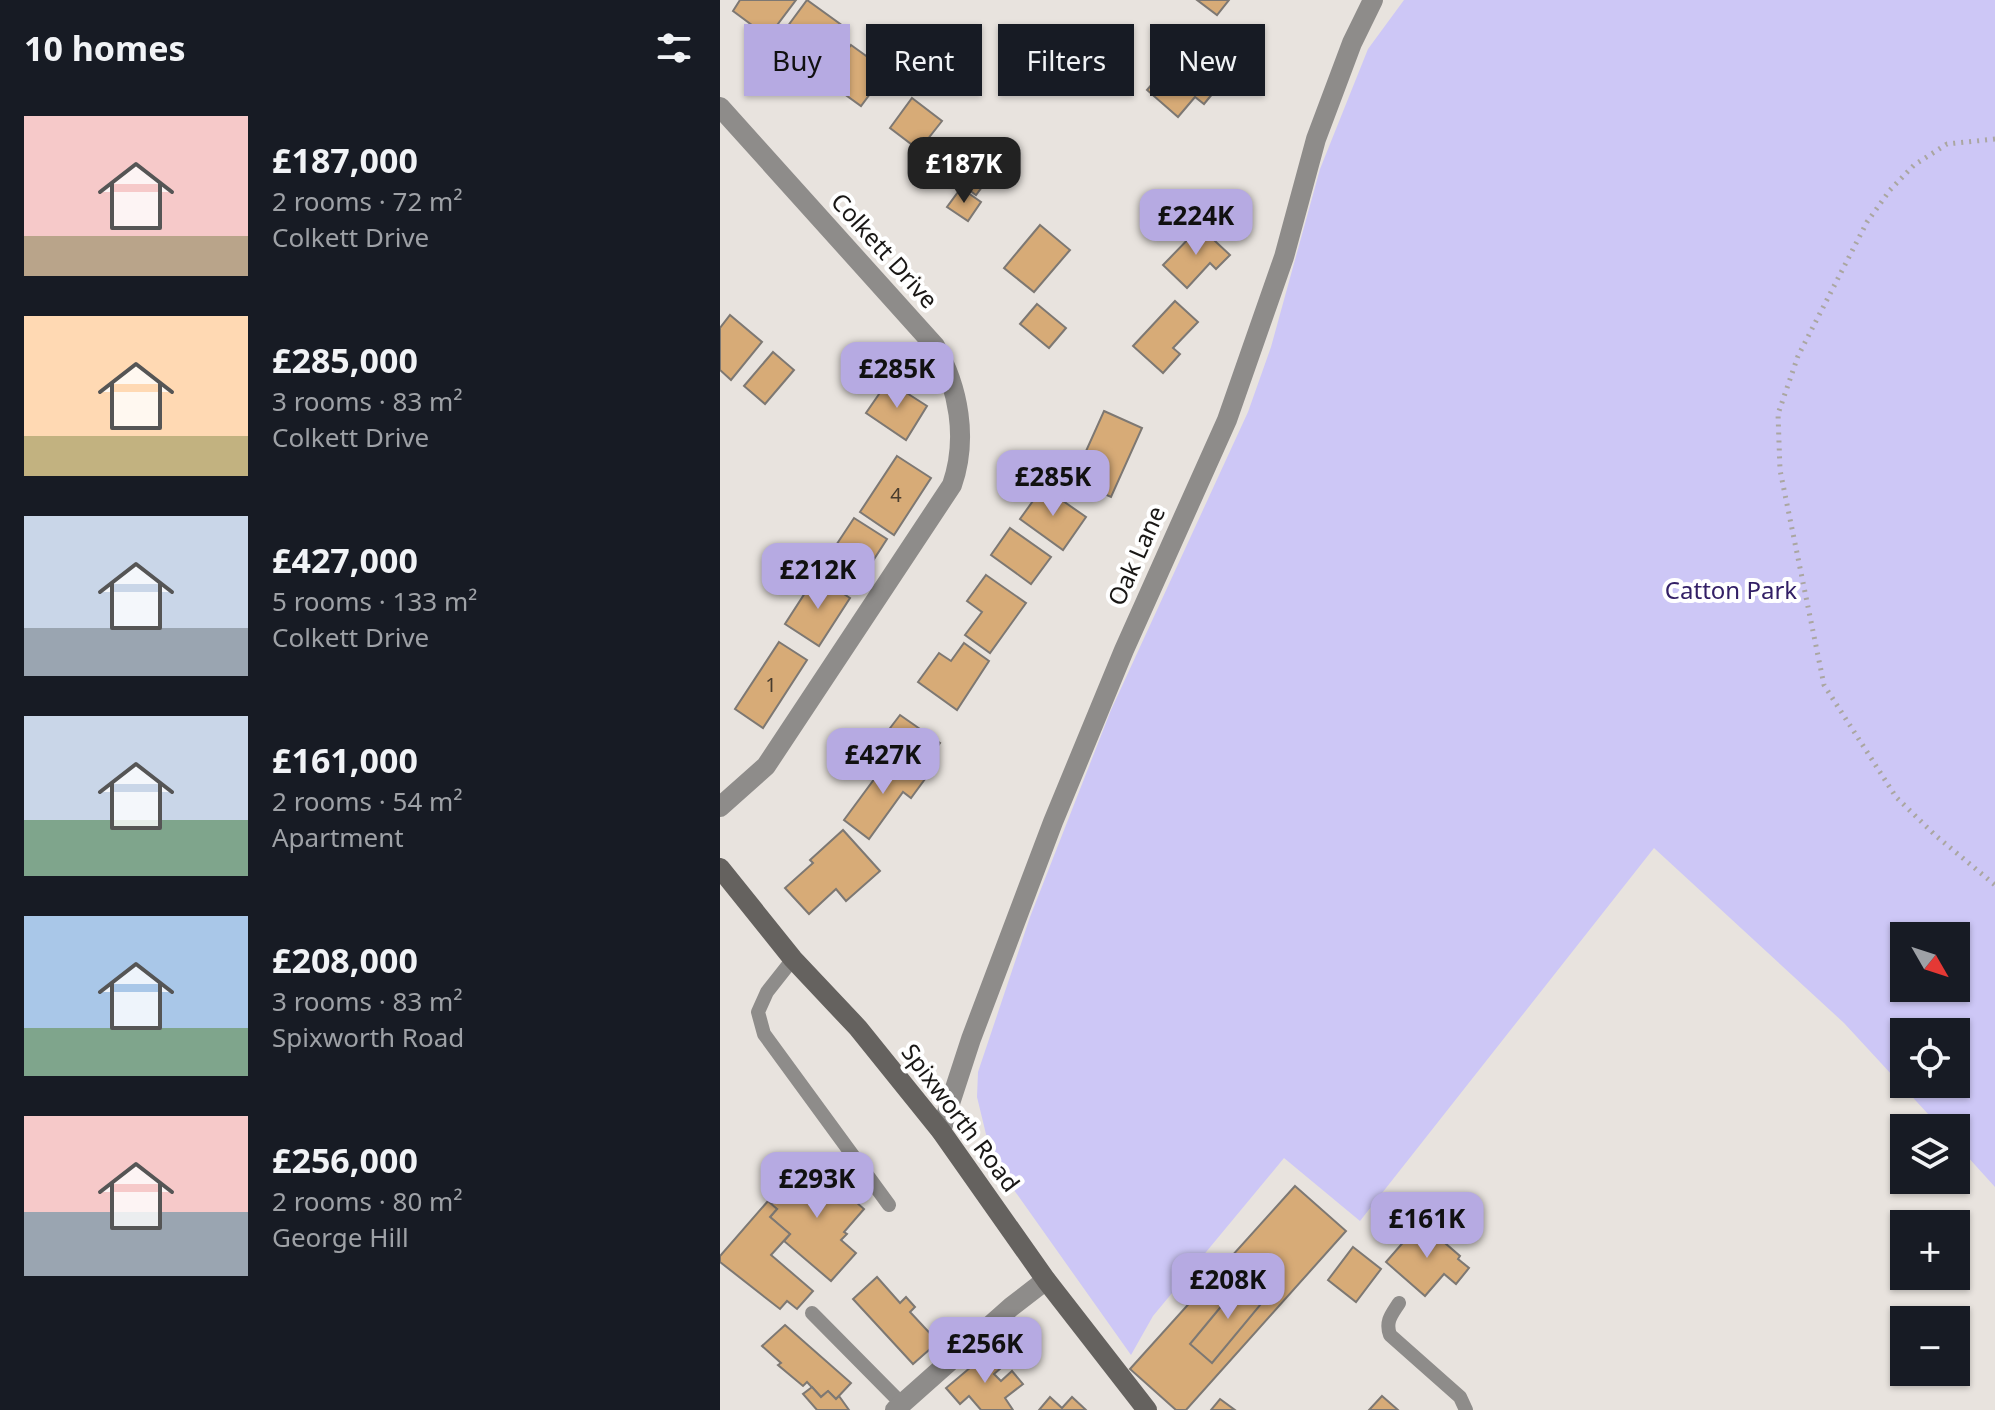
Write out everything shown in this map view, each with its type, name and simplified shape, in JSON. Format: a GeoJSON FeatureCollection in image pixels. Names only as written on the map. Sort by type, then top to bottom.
{"type":"FeatureCollection","features":[{"type":"Feature","properties":{"kind":"street","name":"Oak Lane"},"geometry":{"type":"LineString","coordinates":[[941,1131],[971,1039],[1053,822],[1124,650],[1227,420],[1284,257],[1316,139],[1352,43],[1373,0]]}},
{"type":"Feature","properties":{"kind":"street","name":"Colkett Drive"},"geometry":{"type":"LineString","coordinates":[[720,107],[935,346],[954,387],[959,465],[952,485],[766,766],[720,807]]}},
{"type":"Feature","properties":{"kind":"street","name":"Spixworth Road"},"geometry":{"type":"LineString","coordinates":[[720,868],[793,959],[858,1028],[941,1131],[1046,1280],[1147,1410]]}},
{"type":"Feature","properties":{"kind":"street"},"geometry":{"type":"LineString","coordinates":[[898,1407],[1046,1280]]}},
{"type":"Feature","properties":{"kind":"lane"},"geometry":{"type":"LineString","coordinates":[[793,959],[767,992],[758,1012],[764,1034],[889,1205]]}},
{"type":"Feature","properties":{"kind":"lane"},"geometry":{"type":"LineString","coordinates":[[1399,1303],[1389,1318],[1387,1327],[1390,1335],[1460,1397],[1466,1410]]}},
{"type":"Feature","properties":{"kind":"lane"},"geometry":{"type":"LineString","coordinates":[[812,1313],[898,1407]]}},
{"type":"Feature","properties":{"kind":"path"},"geometry":{"type":"LineString","coordinates":[[1995,139],[1947,144],[1914,165],[1890,190],[1867,222],[1798,356],[1778,414],[1780,470],[1824,685],[1896,797],[1935,835],[1995,885]]}},
{"type":"Feature","properties":{"kind":"green space","name":"Catton Park"},"geometry":{"type":"Polygon","coordinates":[[[1404,0],[1995,0],[1995,1187],[1970,1159],[1970,1114],[1928,1114],[1913,1098],[1970,1098],[1970,1018],[1890,1018],[1890,1073],[1844,1023],[1654,848],[1360,1221],[1284,1158],[1153,1316],[1131,1355],[992,1159],[977,1097],[978,1072],[1030,917],[1111,710],[1248,412],[1271,347],[1320,169],[1368,49],[1404,0]]]}},
{"type":"Feature","properties":{"kind":"building"},"geometry":{"type":"Polygon","coordinates":[[[740,0],[796,0],[778,24],[750,24],[733,11],[740,0]]]}},
{"type":"Feature","properties":{"kind":"building"},"geometry":{"type":"Polygon","coordinates":[[[807,0],[840,24],[789,24],[807,0]]]}},
{"type":"Feature","properties":{"kind":"building"},"geometry":{"type":"Polygon","coordinates":[[[1197,0],[1229,0],[1217,15],[1197,0]]]}},
{"type":"Feature","properties":{"kind":"building"},"geometry":{"type":"Polygon","coordinates":[[[850,46],[866,56],[866,96],[868,96],[861,106],[847,96],[850,96],[850,46]]]}},
{"type":"Feature","properties":{"kind":"building"},"geometry":{"type":"Polygon","coordinates":[[[1154,96],[1211,96],[1204,104],[1195,97],[1178,117],[1154,96]]]}},
{"type":"Feature","properties":{"kind":"building"},"geometry":{"type":"Polygon","coordinates":[[[912,98],[942,121],[919,150],[890,128],[912,98]]]}},
{"type":"Feature","properties":{"kind":"building"},"geometry":{"type":"Polygon","coordinates":[[[961,149],[993,172],[976,195],[945,172],[961,149]]]}},
{"type":"Feature","properties":{"kind":"building"},"geometry":{"type":"Polygon","coordinates":[[[961,188],[981,202],[968,221],[947,207],[961,188]]]}},
{"type":"Feature","properties":{"kind":"building"},"geometry":{"type":"Polygon","coordinates":[[[1040,225],[1070,250],[1034,292],[1004,268],[1040,225]]]}},
{"type":"Feature","properties":{"kind":"building"},"geometry":{"type":"Polygon","coordinates":[[[1200,227],[1230,255],[1216,269],[1210,263],[1187,288],[1163,265],[1200,227]]]}},
{"type":"Feature","properties":{"kind":"building"},"geometry":{"type":"Polygon","coordinates":[[[1175,301],[1198,322],[1173,348],[1180,354],[1163,373],[1133,346],[1175,301]]]}},
{"type":"Feature","properties":{"kind":"building"},"geometry":{"type":"Polygon","coordinates":[[[1037,304],[1066,328],[1049,348],[1020,324],[1037,304]]]}},
{"type":"Feature","properties":{"kind":"building"},"geometry":{"type":"Polygon","coordinates":[[[730,315],[762,342],[731,380],[720,370],[720,328],[730,315]]]}},
{"type":"Feature","properties":{"kind":"building"},"geometry":{"type":"Polygon","coordinates":[[[773,352],[794,370],[765,404],[744,386],[773,352]]]}},
{"type":"Feature","properties":{"kind":"building"},"geometry":{"type":"Polygon","coordinates":[[[888,381],[927,406],[906,440],[866,413],[888,381]]]}},
{"type":"Feature","properties":{"kind":"building"},"geometry":{"type":"Polygon","coordinates":[[[1104,411],[1142,428],[1111,497],[1073,480],[1104,411]]]}},
{"type":"Feature","properties":{"kind":"building"},"geometry":{"type":"Polygon","coordinates":[[[897,456],[931,478],[894,535],[860,512],[897,456]]]}},
{"type":"Feature","properties":{"kind":"building"},"geometry":{"type":"Polygon","coordinates":[[[1043,487],[1086,517],[1063,550],[1020,519],[1043,487]]]}},
{"type":"Feature","properties":{"kind":"building"},"geometry":{"type":"Polygon","coordinates":[[[854,518],[887,539],[856,587],[823,565],[854,518]]]}},
{"type":"Feature","properties":{"kind":"building"},"geometry":{"type":"Polygon","coordinates":[[[1010,528],[1051,557],[1031,584],[991,555],[1010,528]]]}},
{"type":"Feature","properties":{"kind":"building"},"geometry":{"type":"Polygon","coordinates":[[[986,575],[1026,603],[990,653],[965,635],[982,612],[967,601],[986,575]]]}},
{"type":"Feature","properties":{"kind":"building"},"geometry":{"type":"Polygon","coordinates":[[[816,576],[850,598],[819,646],[785,624],[816,576]]]}},
{"type":"Feature","properties":{"kind":"building"},"geometry":{"type":"Polygon","coordinates":[[[779,642],[807,660],[763,728],[735,709],[779,642]]]}},
{"type":"Feature","properties":{"kind":"building"},"geometry":{"type":"Polygon","coordinates":[[[964,643],[989,661],[957,710],[918,682],[939,653],[951,661],[964,643]]]}},
{"type":"Feature","properties":{"kind":"building"},"geometry":{"type":"Polygon","coordinates":[[[900,715],[940,743],[921,769],[881,740],[900,715]]]}},
{"type":"Feature","properties":{"kind":"building"},"geometry":{"type":"Polygon","coordinates":[[[892,755],[925,779],[911,798],[903,792],[869,839],[844,820],[892,755]]]}},
{"type":"Feature","properties":{"kind":"building"},"geometry":{"type":"Polygon","coordinates":[[[843,830],[880,871],[846,901],[836,889],[809,914],[785,888],[843,830]]]}},
{"type":"Feature","properties":{"kind":"building"},"geometry":{"type":"Polygon","coordinates":[[[809,1161],[864,1209],[841,1240],[856,1253],[831,1281],[784,1241],[790,1234],[770,1217],[777,1209],[771,1205],[809,1161]]]}},
{"type":"Feature","properties":{"kind":"building"},"geometry":{"type":"Polygon","coordinates":[[[1295,1186],[1346,1231],[1186,1410],[1176,1410],[1130,1369],[1295,1186]]]}},
{"type":"Feature","properties":{"kind":"building"},"geometry":{"type":"Polygon","coordinates":[[[768,1201],[777,1209],[770,1217],[790,1234],[771,1255],[813,1291],[797,1309],[787,1301],[780,1309],[720,1262],[720,1256],[768,1201]]]}},
{"type":"Feature","properties":{"kind":"building"},"geometry":{"type":"Polygon","coordinates":[[[1420,1223],[1434,1234],[1438,1229],[1449,1238],[1445,1243],[1469,1268],[1456,1284],[1444,1274],[1425,1296],[1386,1262],[1420,1223]]]}},
{"type":"Feature","properties":{"kind":"building"},"geometry":{"type":"Polygon","coordinates":[[[1353,1247],[1381,1269],[1356,1302],[1328,1280],[1353,1247]]]}},
{"type":"Feature","properties":{"kind":"building"},"geometry":{"type":"Polygon","coordinates":[[[877,1277],[900,1303],[906,1297],[915,1307],[910,1312],[938,1342],[913,1364],[853,1299],[877,1277]]]}},
{"type":"Feature","properties":{"kind":"building"},"geometry":{"type":"Polygon","coordinates":[[[1243,1280],[1266,1298],[1212,1363],[1190,1344],[1243,1280]]]}},
{"type":"Feature","properties":{"kind":"building"},"geometry":{"type":"Polygon","coordinates":[[[785,1325],[851,1383],[836,1399],[828,1391],[821,1397],[807,1382],[803,1386],[778,1365],[781,1363],[762,1346],[785,1325]]]}},
{"type":"Feature","properties":{"kind":"building"},"geometry":{"type":"Polygon","coordinates":[[[990,1351],[1002,1367],[994,1374],[1001,1381],[1012,1371],[1023,1384],[1005,1398],[1013,1410],[981,1410],[969,1396],[960,1404],[946,1388],[990,1351]]]}},
{"type":"Feature","properties":{"kind":"building"},"geometry":{"type":"Polygon","coordinates":[[[812,1387],[821,1397],[828,1391],[836,1399],[839,1396],[849,1410],[817,1410],[803,1394],[812,1387]]]}},
{"type":"Feature","properties":{"kind":"building"},"geometry":{"type":"Polygon","coordinates":[[[1382,1396],[1398,1410],[1369,1410],[1382,1396]]]}},
{"type":"Feature","properties":{"kind":"building"},"geometry":{"type":"Polygon","coordinates":[[[1050,1397],[1062,1408],[1072,1397],[1086,1410],[1039,1410],[1050,1397]]]}},
{"type":"Feature","properties":{"kind":"building"},"geometry":{"type":"Polygon","coordinates":[[[1220,1399],[1235,1410],[1211,1410],[1220,1399]]]}}]}
